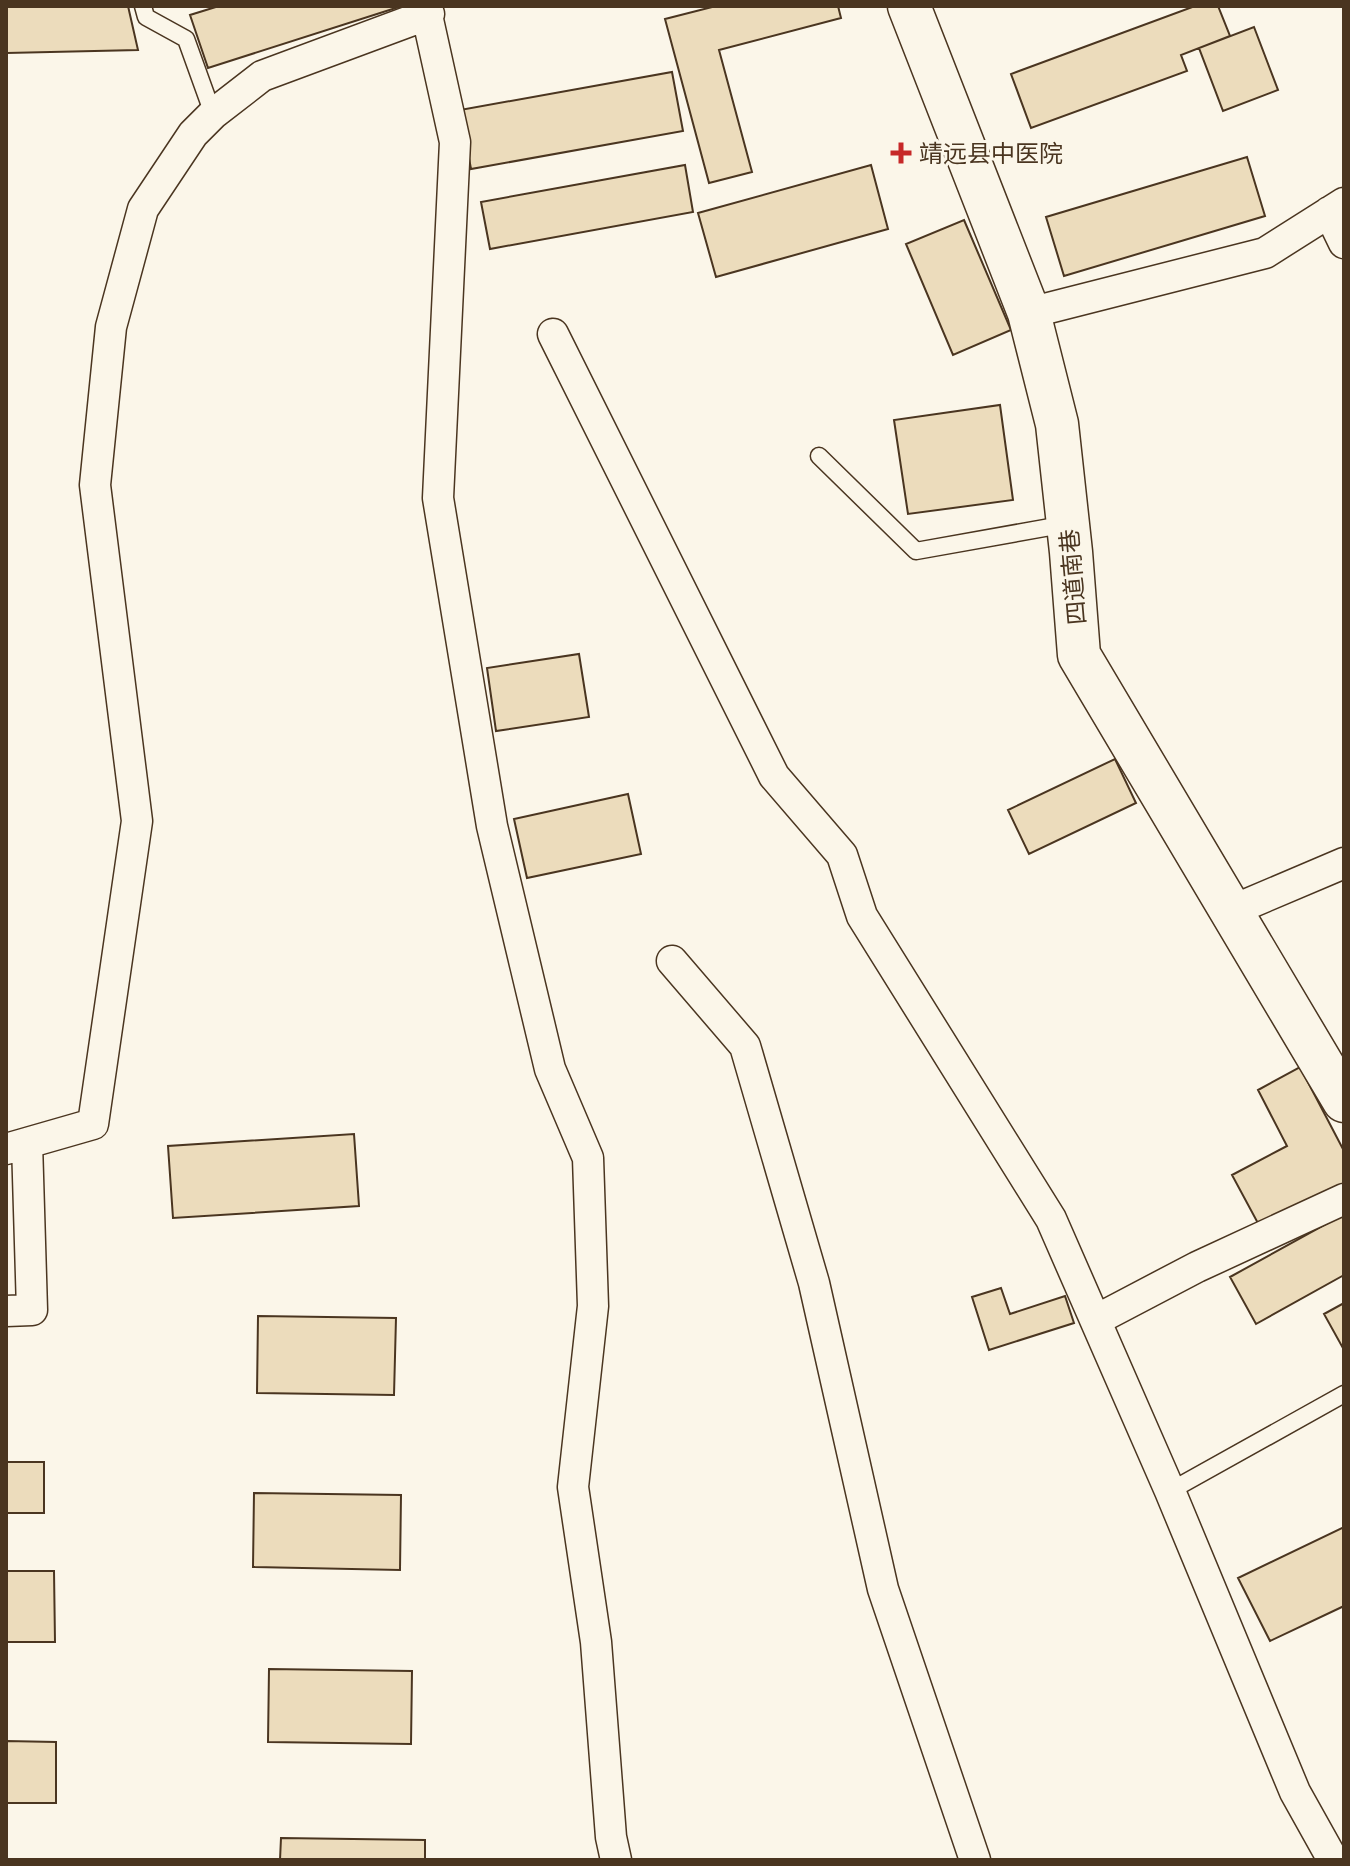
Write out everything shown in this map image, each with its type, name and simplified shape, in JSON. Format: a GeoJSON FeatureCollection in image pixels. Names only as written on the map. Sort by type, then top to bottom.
{"type":"FeatureCollection","features":[{"type":"Feature","properties":{"kind":"street","name":"四道南巷"},"geometry":{"type":"LineString","coordinates":[[909,6],[1029,313],[1057,424],[1069,524],[1079,655],[1344,1101]]}},
{"type":"Feature","properties":{"kind":"street"},"geometry":{"type":"LineString","coordinates":[[6,1311],[32,1310],[17,1146],[93,1124],[137,821],[95,485],[111,327],[143,209],[193,134],[213,114],[262,76],[427,10],[455,142],[438,498],[492,826],[550,1069],[588,1158],[593,1306],[573,1487],[596,1642],[611,1837],[616,1860]]}},
{"type":"Feature","properties":{"kind":"street"},"geometry":{"type":"LineString","coordinates":[[1029,313],[1265,253],[1336,208],[1344,243]]}},
{"type":"Feature","properties":{"kind":"street"},"geometry":{"type":"LineString","coordinates":[[553,334],[774,776],[842,855],[862,916],[1051,1219],[1170,1491],[1295,1792],[1333,1860]]}},
{"type":"Feature","properties":{"kind":"street"},"geometry":{"type":"LineString","coordinates":[[1231,911],[1344,863]]}},
{"type":"Feature","properties":{"kind":"street"},"geometry":{"type":"LineString","coordinates":[[672,961],[745,1046],[814,1283],[883,1589],[975,1860]]}},
{"type":"Feature","properties":{"kind":"street"},"geometry":{"type":"LineString","coordinates":[[1096,1320],[1197,1267],[1344,1199]]}},
{"type":"Feature","properties":{"kind":"lane"},"geometry":{"type":"LineString","coordinates":[[143,6],[146,17],[186,39],[213,114]]}},
{"type":"Feature","properties":{"kind":"lane"},"geometry":{"type":"LineString","coordinates":[[819,456],[916,551],[1069,524]]}},
{"type":"Feature","properties":{"kind":"lane"},"geometry":{"type":"LineString","coordinates":[[1170,1491],[1344,1394]]}},
{"type":"Feature","properties":{"kind":"building"},"geometry":{"type":"Polygon","coordinates":[[[6,6],[128,6],[138,50],[7,53],[6,6]]]}},
{"type":"Feature","properties":{"kind":"building"},"geometry":{"type":"Polygon","coordinates":[[[219,6],[402,6],[208,68],[190,15],[219,6]]]}},
{"type":"Feature","properties":{"kind":"building"},"geometry":{"type":"Polygon","coordinates":[[[716,6],[838,6],[841,18],[719,50],[752,172],[709,183],[665,19],[716,6]]]}},
{"type":"Feature","properties":{"kind":"building"},"geometry":{"type":"Polygon","coordinates":[[[1195,6],[1218,6],[1230,36],[1181,55],[1187,71],[1031,128],[1011,74],[1195,6]]]}},
{"type":"Feature","properties":{"kind":"building"},"geometry":{"type":"Polygon","coordinates":[[[1254,27],[1278,90],[1223,111],[1199,48],[1254,27]]]}},
{"type":"Feature","properties":{"kind":"building"},"geometry":{"type":"Polygon","coordinates":[[[672,72],[683,131],[471,169],[460,110],[672,72]]]}},
{"type":"Feature","properties":{"kind":"building"},"geometry":{"type":"Polygon","coordinates":[[[1247,157],[1265,216],[1064,276],[1046,217],[1247,157]]]}},
{"type":"Feature","properties":{"kind":"building"},"geometry":{"type":"Polygon","coordinates":[[[685,165],[693,212],[490,249],[481,202],[685,165]]]}},
{"type":"Feature","properties":{"kind":"building"},"geometry":{"type":"Polygon","coordinates":[[[871,165],[888,229],[716,277],[698,213],[871,165]]]}},
{"type":"Feature","properties":{"kind":"building"},"geometry":{"type":"Polygon","coordinates":[[[964,220],[1011,330],[953,355],[906,244],[964,220]]]}},
{"type":"Feature","properties":{"kind":"building"},"geometry":{"type":"Polygon","coordinates":[[[1000,405],[1013,500],[908,514],[894,420],[1000,405]]]}},
{"type":"Feature","properties":{"kind":"building"},"geometry":{"type":"Polygon","coordinates":[[[579,654],[589,717],[496,731],[487,668],[579,654]]]}},
{"type":"Feature","properties":{"kind":"building"},"geometry":{"type":"Polygon","coordinates":[[[1115,759],[1136,803],[1029,854],[1008,810],[1115,759]]]}},
{"type":"Feature","properties":{"kind":"building"},"geometry":{"type":"Polygon","coordinates":[[[628,794],[641,854],[527,878],[514,819],[628,794]]]}},
{"type":"Feature","properties":{"kind":"building"},"geometry":{"type":"Polygon","coordinates":[[[1300,1067],[1344,1151],[1344,1184],[1260,1227],[1232,1175],[1287,1146],[1258,1090],[1300,1067]]]}},
{"type":"Feature","properties":{"kind":"building"},"geometry":{"type":"Polygon","coordinates":[[[354,1134],[359,1206],[173,1218],[168,1146],[354,1134]]]}},
{"type":"Feature","properties":{"kind":"building"},"geometry":{"type":"Polygon","coordinates":[[[1344,1214],[1344,1275],[1256,1324],[1230,1277],[1344,1214]]]}},
{"type":"Feature","properties":{"kind":"building"},"geometry":{"type":"Polygon","coordinates":[[[1001,1288],[1010,1314],[1065,1296],[1074,1323],[989,1350],[972,1297],[1001,1288]]]}},
{"type":"Feature","properties":{"kind":"building"},"geometry":{"type":"Polygon","coordinates":[[[1344,1303],[1344,1350],[1324,1314],[1344,1303]]]}},
{"type":"Feature","properties":{"kind":"building"},"geometry":{"type":"Polygon","coordinates":[[[258,1316],[396,1318],[394,1395],[257,1393],[258,1316]]]}},
{"type":"Feature","properties":{"kind":"building"},"geometry":{"type":"Polygon","coordinates":[[[6,1462],[44,1462],[44,1513],[6,1513],[6,1462]]]}},
{"type":"Feature","properties":{"kind":"building"},"geometry":{"type":"Polygon","coordinates":[[[254,1493],[401,1495],[400,1570],[253,1567],[254,1493]]]}},
{"type":"Feature","properties":{"kind":"building"},"geometry":{"type":"Polygon","coordinates":[[[1344,1527],[1344,1606],[1270,1641],[1238,1578],[1344,1527]]]}},
{"type":"Feature","properties":{"kind":"building"},"geometry":{"type":"Polygon","coordinates":[[[6,1571],[54,1571],[55,1642],[6,1642],[6,1571]]]}},
{"type":"Feature","properties":{"kind":"building"},"geometry":{"type":"Polygon","coordinates":[[[269,1669],[412,1671],[411,1744],[268,1742],[269,1669]]]}},
{"type":"Feature","properties":{"kind":"building"},"geometry":{"type":"Polygon","coordinates":[[[6,1741],[56,1742],[56,1803],[6,1803],[6,1741]]]}},
{"type":"Feature","properties":{"kind":"building"},"geometry":{"type":"Polygon","coordinates":[[[281,1838],[425,1840],[425,1860],[280,1860],[281,1838]]]}},
{"type":"Feature","properties":{"kind":"place","name":"靖远县中医院"},"geometry":{"type":"Point","coordinates":[901,153]}}]}
